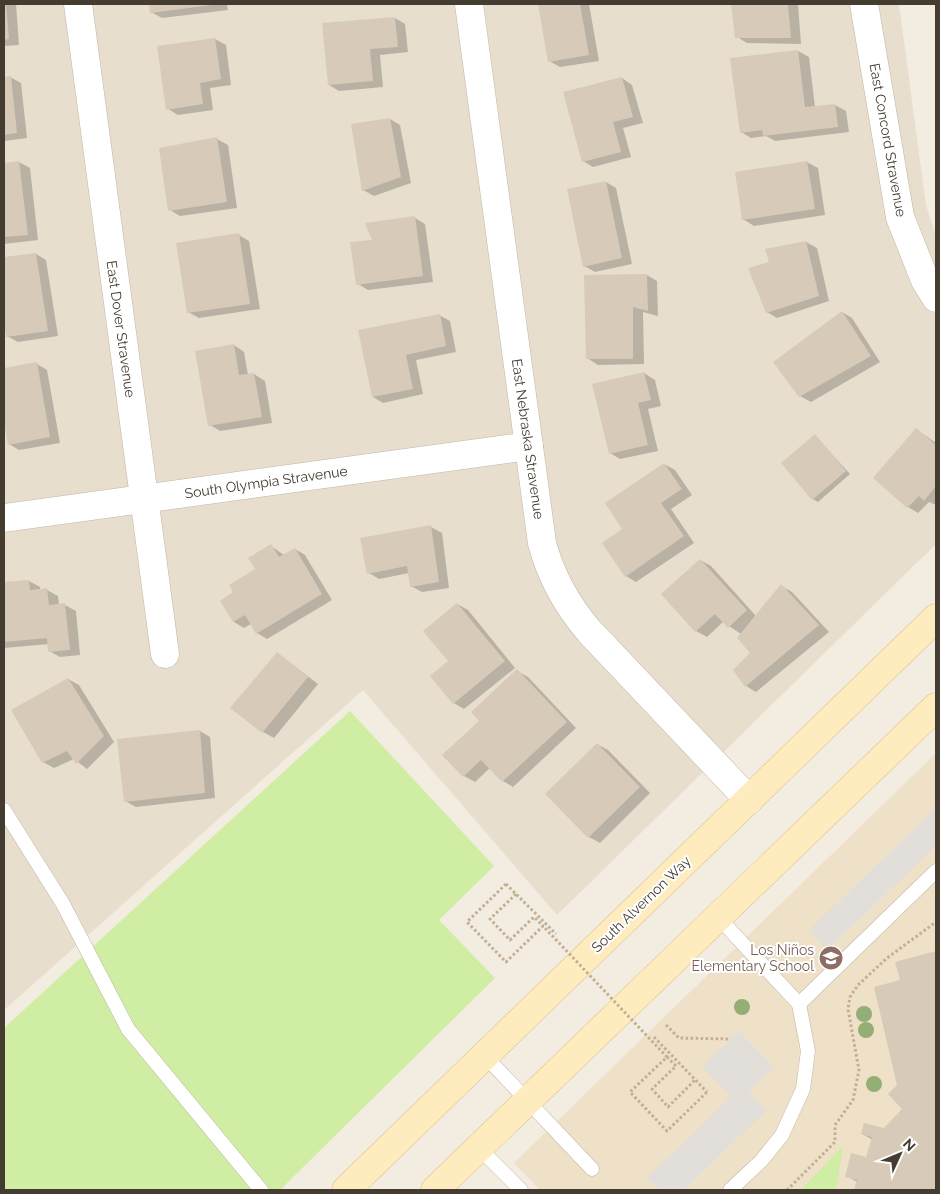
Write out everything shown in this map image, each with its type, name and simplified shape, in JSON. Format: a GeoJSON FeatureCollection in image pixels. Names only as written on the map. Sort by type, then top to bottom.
{"type":"FeatureCollection","features":[{"type":"Feature","properties":{"kind":"main road","name":"South Alvernon Way"},"geometry":{"type":"LineString","coordinates":[[346,1190],[936,618]]}},
{"type":"Feature","properties":{"kind":"main road"},"geometry":{"type":"LineString","coordinates":[[435,1190],[936,707]]}},
{"type":"Feature","properties":{"kind":"street","name":"East Dover Stravenue"},"geometry":{"type":"LineString","coordinates":[[78,4],[165,654]]}},
{"type":"Feature","properties":{"kind":"street","name":"East Nebraska Stravenue"},"geometry":{"type":"LineString","coordinates":[[469,4],[529,446],[544,550],[548,565],[567,603],[589,631],[749,800]]}},
{"type":"Feature","properties":{"kind":"street","name":"East Concord Stravenue"},"geometry":{"type":"LineString","coordinates":[[864,4],[900,217],[925,280],[936,298]]}},
{"type":"Feature","properties":{"kind":"street","name":"South Olympia Stravenue"},"geometry":{"type":"LineString","coordinates":[[4,518],[529,446]]}},
{"type":"Feature","properties":{"kind":"lane"},"geometry":{"type":"LineString","coordinates":[[4,810],[63,904],[128,1029],[261,1190]]}},
{"type":"Feature","properties":{"kind":"lane"},"geometry":{"type":"LineString","coordinates":[[799,1004],[936,871]]}},
{"type":"Feature","properties":{"kind":"lane"},"geometry":{"type":"LineString","coordinates":[[718,917],[799,1004],[808,1051],[803,1089],[782,1135],[761,1161],[730,1190]]}},
{"type":"Feature","properties":{"kind":"lane"},"geometry":{"type":"LineString","coordinates":[[484,1056],[592,1169]]}},
{"type":"Feature","properties":{"kind":"lane"},"geometry":{"type":"LineString","coordinates":[[479,1148],[521,1190]]}},
{"type":"Feature","properties":{"kind":"path"},"geometry":{"type":"LineString","coordinates":[[543,926],[506,962],[467,922],[506,884],[556,934]]}},
{"type":"Feature","properties":{"kind":"path"},"geometry":{"type":"LineString","coordinates":[[516,894],[490,919],[510,940],[534,917],[676,1066],[652,1089],[668,1107],[695,1080]]}},
{"type":"Feature","properties":{"kind":"path"},"geometry":{"type":"LineString","coordinates":[[787,1190],[835,1142],[837,1119],[853,1100],[859,1070],[848,1008],[850,997],[858,985],[887,958],[936,922]]}},
{"type":"Feature","properties":{"kind":"path"},"geometry":{"type":"LineString","coordinates":[[666,1025],[679,1038],[730,1039]]}},
{"type":"Feature","properties":{"kind":"path"},"geometry":{"type":"LineString","coordinates":[[654,1037],[706,1092],[667,1131],[630,1092],[667,1057]]}},
{"type":"Feature","properties":{"kind":"shaded area"},"geometry":{"type":"Polygon","coordinates":[[[4,4],[899,4],[926,206],[936,235],[936,544],[557,915],[363,690],[4,1010],[4,4]]]}},
{"type":"Feature","properties":{"kind":"shaded area","name":"Los Niños Elementary School"},"geometry":{"type":"Polygon","coordinates":[[[936,753],[936,1190],[540,1190],[514,1163],[936,753]]]}},
{"type":"Feature","properties":{"kind":"shaded area"},"geometry":{"type":"Polygon","coordinates":[[[936,808],[936,846],[827,950],[809,930],[936,808]]]}},
{"type":"Feature","properties":{"kind":"shaded area"},"geometry":{"type":"Polygon","coordinates":[[[739,1031],[774,1067],[749,1092],[766,1111],[684,1190],[659,1190],[647,1178],[731,1097],[702,1067],[739,1031]]]}},
{"type":"Feature","properties":{"kind":"green space"},"geometry":{"type":"Polygon","coordinates":[[[350,711],[494,866],[439,920],[495,978],[280,1190],[4,1190],[4,1028],[350,711]]]}},
{"type":"Feature","properties":{"kind":"green space"},"geometry":{"type":"Polygon","coordinates":[[[843,1146],[836,1190],[801,1190],[843,1146]]]}},
{"type":"Feature","properties":{"kind":"building"},"geometry":{"type":"Polygon","coordinates":[[[4,4],[6,4],[9,39],[4,40],[4,4]]]}},
{"type":"Feature","properties":{"kind":"building"},"geometry":{"type":"Polygon","coordinates":[[[149,4],[212,4],[212,5],[150,13],[149,4]]]}},
{"type":"Feature","properties":{"kind":"building"},"geometry":{"type":"Polygon","coordinates":[[[538,4],[580,4],[589,55],[548,62],[538,4]]]}},
{"type":"Feature","properties":{"kind":"building"},"geometry":{"type":"Polygon","coordinates":[[[731,4],[788,4],[791,38],[735,38],[731,4]]]}},
{"type":"Feature","properties":{"kind":"building"},"geometry":{"type":"Polygon","coordinates":[[[395,17],[398,47],[370,49],[373,81],[328,85],[322,23],[395,17]]]}},
{"type":"Feature","properties":{"kind":"building"},"geometry":{"type":"Polygon","coordinates":[[[215,38],[221,79],[200,83],[203,104],[166,110],[157,46],[215,38]]]}},
{"type":"Feature","properties":{"kind":"building"},"geometry":{"type":"Polygon","coordinates":[[[798,50],[805,107],[835,104],[838,127],[763,136],[762,130],[740,133],[730,58],[798,50]]]}},
{"type":"Feature","properties":{"kind":"building"},"geometry":{"type":"Polygon","coordinates":[[[11,76],[17,133],[4,135],[4,77],[11,76]]]}},
{"type":"Feature","properties":{"kind":"building"},"geometry":{"type":"Polygon","coordinates":[[[622,77],[633,117],[613,122],[621,152],[582,162],[563,92],[622,77]]]}},
{"type":"Feature","properties":{"kind":"building"},"geometry":{"type":"Polygon","coordinates":[[[390,118],[401,177],[362,191],[351,124],[390,118]]]}},
{"type":"Feature","properties":{"kind":"building"},"geometry":{"type":"Polygon","coordinates":[[[217,137],[227,202],[168,211],[159,148],[217,137]]]}},
{"type":"Feature","properties":{"kind":"building"},"geometry":{"type":"Polygon","coordinates":[[[19,161],[28,235],[4,237],[4,163],[19,161]]]}},
{"type":"Feature","properties":{"kind":"building"},"geometry":{"type":"Polygon","coordinates":[[[807,161],[815,209],[742,220],[735,172],[807,161]]]}},
{"type":"Feature","properties":{"kind":"building"},"geometry":{"type":"Polygon","coordinates":[[[606,181],[622,258],[583,267],[567,189],[606,181]]]}},
{"type":"Feature","properties":{"kind":"building"},"geometry":{"type":"Polygon","coordinates":[[[415,216],[423,276],[356,285],[350,242],[372,240],[365,223],[415,216]]]}},
{"type":"Feature","properties":{"kind":"building"},"geometry":{"type":"Polygon","coordinates":[[[239,233],[250,304],[187,313],[176,243],[239,233]]]}},
{"type":"Feature","properties":{"kind":"building"},"geometry":{"type":"Polygon","coordinates":[[[806,241],[819,296],[766,313],[748,268],[769,262],[765,249],[806,241]]]}},
{"type":"Feature","properties":{"kind":"building"},"geometry":{"type":"Polygon","coordinates":[[[36,253],[48,331],[6,337],[4,321],[4,257],[36,253]]]}},
{"type":"Feature","properties":{"kind":"building"},"geometry":{"type":"Polygon","coordinates":[[[647,274],[648,311],[633,307],[633,359],[586,359],[584,275],[647,274]]]}},
{"type":"Feature","properties":{"kind":"building"},"geometry":{"type":"Polygon","coordinates":[[[842,311],[871,356],[799,397],[773,362],[842,311]]]}},
{"type":"Feature","properties":{"kind":"building"},"geometry":{"type":"Polygon","coordinates":[[[440,314],[446,346],[406,355],[413,389],[372,397],[358,330],[440,314]]]}},
{"type":"Feature","properties":{"kind":"building"},"geometry":{"type":"Polygon","coordinates":[[[234,344],[239,375],[254,373],[262,417],[208,426],[195,351],[234,344]]]}},
{"type":"Feature","properties":{"kind":"building"},"geometry":{"type":"Polygon","coordinates":[[[37,362],[50,437],[8,445],[4,422],[4,368],[37,362]]]}},
{"type":"Feature","properties":{"kind":"building"},"geometry":{"type":"Polygon","coordinates":[[[644,372],[651,400],[638,403],[648,445],[609,454],[592,384],[644,372]]]}},
{"type":"Feature","properties":{"kind":"building"},"geometry":{"type":"Polygon","coordinates":[[[916,428],[936,445],[936,486],[924,501],[919,496],[907,508],[873,478],[916,428]]]}},
{"type":"Feature","properties":{"kind":"building"},"geometry":{"type":"Polygon","coordinates":[[[815,434],[846,471],[812,500],[781,463],[815,434]]]}},
{"type":"Feature","properties":{"kind":"building"},"geometry":{"type":"Polygon","coordinates":[[[664,463],[682,489],[661,503],[684,536],[625,577],[602,543],[622,529],[605,503],[664,463]]]}},
{"type":"Feature","properties":{"kind":"building"},"geometry":{"type":"Polygon","coordinates":[[[431,525],[439,582],[410,587],[407,566],[367,574],[360,538],[431,525]]]}},
{"type":"Feature","properties":{"kind":"building"},"geometry":{"type":"Polygon","coordinates":[[[271,544],[279,557],[295,548],[322,594],[256,634],[245,615],[233,622],[220,601],[233,592],[229,585],[255,569],[248,558],[271,544]]]}},
{"type":"Feature","properties":{"kind":"building"},"geometry":{"type":"Polygon","coordinates":[[[700,559],[747,610],[728,628],[715,614],[695,632],[661,594],[700,559]]]}},
{"type":"Feature","properties":{"kind":"building"},"geometry":{"type":"Polygon","coordinates":[[[29,580],[30,590],[47,588],[49,605],[65,603],[70,650],[48,652],[47,638],[4,642],[4,582],[29,580]]]}},
{"type":"Feature","properties":{"kind":"building"},"geometry":{"type":"Polygon","coordinates":[[[781,584],[819,625],[745,687],[733,670],[750,653],[737,638],[781,584]]]}},
{"type":"Feature","properties":{"kind":"building"},"geometry":{"type":"Polygon","coordinates":[[[457,603],[505,661],[453,704],[430,676],[448,661],[423,631],[457,603]]]}},
{"type":"Feature","properties":{"kind":"building"},"geometry":{"type":"Polygon","coordinates":[[[277,652],[308,677],[262,733],[230,708],[277,652]]]}},
{"type":"Feature","properties":{"kind":"building"},"geometry":{"type":"Polygon","coordinates":[[[517,669],[567,722],[502,782],[481,760],[463,777],[442,755],[479,721],[471,712],[517,669]]]}},
{"type":"Feature","properties":{"kind":"building"},"geometry":{"type":"Polygon","coordinates":[[[68,678],[104,736],[76,764],[67,751],[42,763],[11,710],[68,678]]]}},
{"type":"Feature","properties":{"kind":"building"},"geometry":{"type":"Polygon","coordinates":[[[200,730],[205,793],[124,802],[117,739],[200,730]]]}},
{"type":"Feature","properties":{"kind":"building"},"geometry":{"type":"Polygon","coordinates":[[[597,743],[640,787],[588,838],[545,794],[597,743]]]}},
{"type":"Feature","properties":{"kind":"building"},"geometry":{"type":"Polygon","coordinates":[[[936,951],[936,1190],[854,1190],[857,1180],[845,1177],[851,1153],[866,1157],[872,1137],[861,1134],[864,1123],[884,1128],[902,1109],[888,1094],[897,1085],[874,987],[900,980],[895,962],[936,951]]]}},
{"type":"Feature","properties":{"kind":"place","name":"Los Niños Elementary School"},"geometry":{"type":"Point","coordinates":[831,958]}}]}
